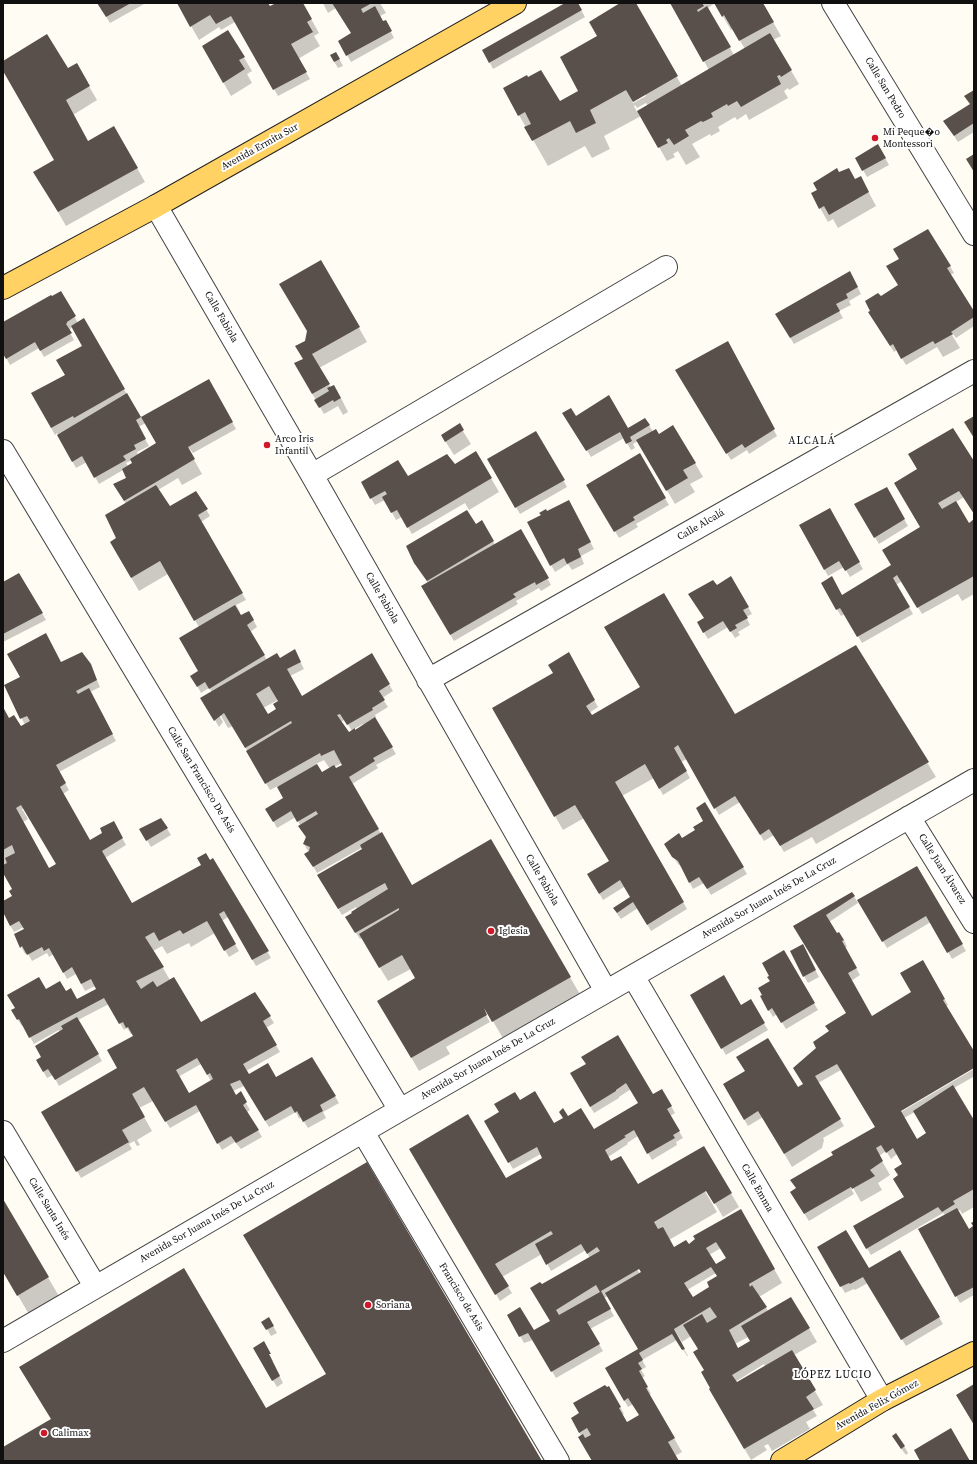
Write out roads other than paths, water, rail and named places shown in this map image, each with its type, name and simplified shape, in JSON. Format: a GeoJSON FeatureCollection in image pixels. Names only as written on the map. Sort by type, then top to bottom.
{"type":"FeatureCollection","features":[{"type":"Feature","properties":{"kind":"main road","name":"Avenida Ermita Sur"},"geometry":{"type":"LineString","coordinates":[[3,288],[156,206],[515,3]]}},
{"type":"Feature","properties":{"kind":"main road","name":"Avenida Felix Gómez"},"geometry":{"type":"LineString","coordinates":[[782,1461],[882,1400],[974,1353]]}},
{"type":"Feature","properties":{"kind":"street","name":"Calle San Pedro"},"geometry":{"type":"LineString","coordinates":[[833,3],[974,234]]}},
{"type":"Feature","properties":{"kind":"street","name":"Calle Fabiola"},"geometry":{"type":"LineString","coordinates":[[156,206],[312,475],[606,991]]}},
{"type":"Feature","properties":{"kind":"street"},"geometry":{"type":"LineString","coordinates":[[312,475],[666,267]]}},
{"type":"Feature","properties":{"kind":"street","name":"Calle Alcalá"},"geometry":{"type":"LineString","coordinates":[[428,680],[974,370]]}},
{"type":"Feature","properties":{"kind":"street","name":"Calle San Francisco De Asís"},"geometry":{"type":"LineString","coordinates":[[3,451],[400,1110]]}},
{"type":"Feature","properties":{"kind":"street","name":"Avenida Sor Juana Inés De La Cruz"},"geometry":{"type":"LineString","coordinates":[[3,1341],[95,1286],[974,780]]}},
{"type":"Feature","properties":{"kind":"street","name":"Calle Juan Álvarez"},"geometry":{"type":"LineString","coordinates":[[909,817],[974,922]]}},
{"type":"Feature","properties":{"kind":"street","name":"Calle Emma"},"geometry":{"type":"LineString","coordinates":[[633,976],[882,1400]]}},
{"type":"Feature","properties":{"kind":"street","name":"Calle Santa Inés"},"geometry":{"type":"LineString","coordinates":[[3,1132],[95,1286]]}},
{"type":"Feature","properties":{"kind":"street","name":"Francisco de Asis"},"geometry":{"type":"LineString","coordinates":[[363,1132],[558,1461]]}},
{"type":"Feature","properties":{"kind":"place","name":"Mi Peque�o Montessori"},"geometry":{"type":"Point","coordinates":[875,138]}},
{"type":"Feature","properties":{"kind":"place","name":"Arco Iris Infantil"},"geometry":{"type":"Point","coordinates":[267,445]}},
{"type":"Feature","properties":{"kind":"place","name":"Iglesia"},"geometry":{"type":"Point","coordinates":[491,931]}},
{"type":"Feature","properties":{"kind":"place","name":"Soriana"},"geometry":{"type":"Point","coordinates":[368,1305]}},
{"type":"Feature","properties":{"kind":"place","name":"Calimax"},"geometry":{"type":"Point","coordinates":[44,1433]}},
{"type":"Feature","properties":{"kind":"district","name":"ALCALÁ"},"geometry":{"type":"Point","coordinates":[812,441]}},
{"type":"Feature","properties":{"kind":"district","name":"LÓPEZ LUCIO"},"geometry":{"type":"Point","coordinates":[833,1375]}}]}
